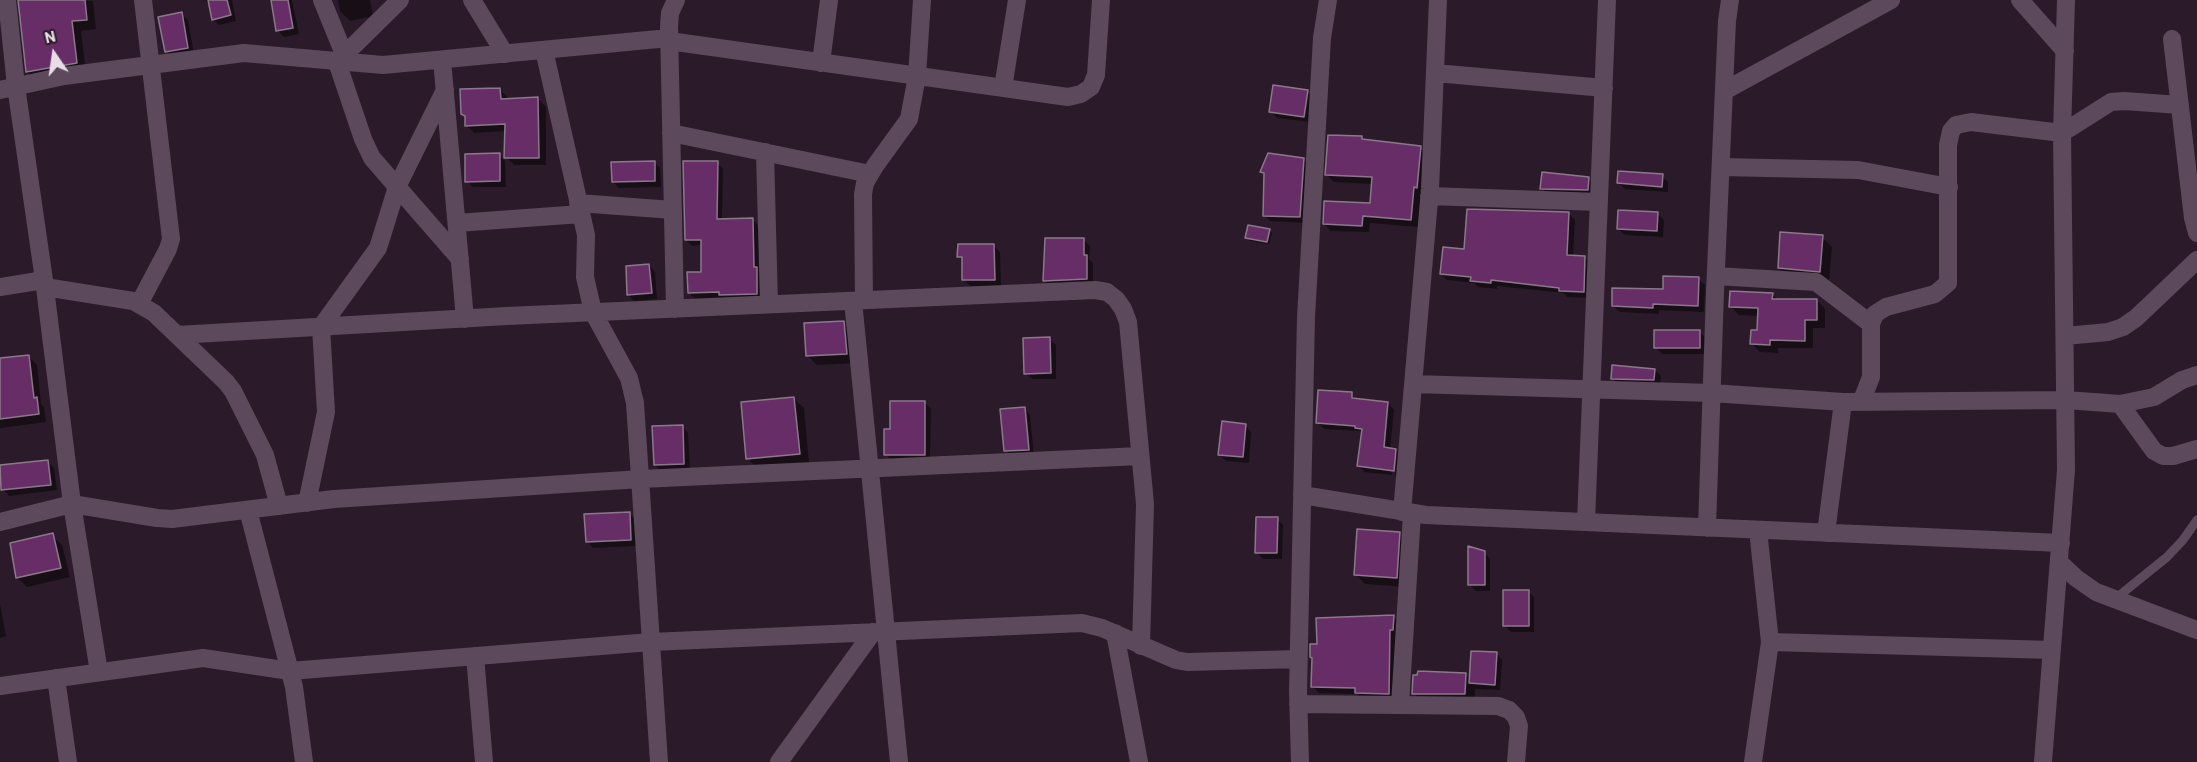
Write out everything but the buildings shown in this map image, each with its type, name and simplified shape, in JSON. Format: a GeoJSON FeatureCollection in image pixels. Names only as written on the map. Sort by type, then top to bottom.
{"type":"FeatureCollection","features":[{"type":"Feature","properties":{"kind":"street"},"geometry":{"type":"LineString","coordinates":[[7,0],[4,19],[8,88],[45,284],[72,504],[99,672]]}},
{"type":"Feature","properties":{"kind":"street"},"geometry":{"type":"LineString","coordinates":[[139,304],[171,239],[143,0]]}},
{"type":"Feature","properties":{"kind":"street"},"geometry":{"type":"LineString","coordinates":[[321,0],[367,149],[372,158],[460,259]]}},
{"type":"Feature","properties":{"kind":"street"},"geometry":{"type":"LineString","coordinates":[[340,58],[400,0]]}},
{"type":"Feature","properties":{"kind":"street"},"geometry":{"type":"LineString","coordinates":[[472,0],[505,54]]}},
{"type":"Feature","properties":{"kind":"street"},"geometry":{"type":"LineString","coordinates":[[675,309],[669,39],[670,13],[676,0]]}},
{"type":"Feature","properties":{"kind":"street"},"geometry":{"type":"LineString","coordinates":[[820,63],[829,0]]}},
{"type":"Feature","properties":{"kind":"street"},"geometry":{"type":"LineString","coordinates":[[779,762],[879,632],[859,300],[863,194],[870,174],[909,119],[917,76],[922,0]]}},
{"type":"Feature","properties":{"kind":"street"},"geometry":{"type":"LineString","coordinates":[[1003,88],[1017,0]]}},
{"type":"Feature","properties":{"kind":"street"},"geometry":{"type":"LineString","coordinates":[[8,88],[64,76],[244,53],[340,58],[383,65],[669,39],[820,63],[1068,97],[1081,94],[1091,87],[1096,75],[1101,0]]}},
{"type":"Feature","properties":{"kind":"street"},"geometry":{"type":"LineString","coordinates":[[1300,762],[1298,704],[1306,316],[1322,38],[1328,0]]}},
{"type":"Feature","properties":{"kind":"street"},"geometry":{"type":"LineString","coordinates":[[1400,705],[1413,384],[1429,196],[1438,0]]}},
{"type":"Feature","properties":{"kind":"street"},"geometry":{"type":"LineString","coordinates":[[1587,522],[1606,0]]}},
{"type":"Feature","properties":{"kind":"street"},"geometry":{"type":"LineString","coordinates":[[1707,528],[1724,91],[1730,0]]}},
{"type":"Feature","properties":{"kind":"street"},"geometry":{"type":"LineString","coordinates":[[1724,91],[1891,0]]}},
{"type":"Feature","properties":{"kind":"street"},"geometry":{"type":"LineString","coordinates":[[2020,0],[2064,51]]}},
{"type":"Feature","properties":{"kind":"street"},"geometry":{"type":"LineString","coordinates":[[2043,762],[2066,470],[2062,133],[2066,0]]}},
{"type":"Feature","properties":{"kind":"street"},"geometry":{"type":"LineString","coordinates":[[2172,39],[2180,105],[2191,153],[2193,218],[2197,233]]}},
{"type":"Feature","properties":{"kind":"street"},"geometry":{"type":"LineString","coordinates":[[544,50],[587,240],[585,278],[593,312],[629,378],[635,403],[659,762]]}},
{"type":"Feature","properties":{"kind":"street"},"geometry":{"type":"LineString","coordinates":[[442,60],[465,319]]}},
{"type":"Feature","properties":{"kind":"street"},"geometry":{"type":"LineString","coordinates":[[1435,73],[1604,88]]}},
{"type":"Feature","properties":{"kind":"street"},"geometry":{"type":"LineString","coordinates":[[307,502],[326,412],[321,327],[378,248],[397,187],[445,90]]}},
{"type":"Feature","properties":{"kind":"street"},"geometry":{"type":"LineString","coordinates":[[1862,400],[1872,370],[1871,324],[1875,314],[1880,309],[1935,294],[1948,283],[1949,137],[1956,125],[1971,122],[2062,133],[2111,102],[2180,105]]}},
{"type":"Feature","properties":{"kind":"street"},"geometry":{"type":"LineString","coordinates":[[671,133],[870,174]]}},
{"type":"Feature","properties":{"kind":"street"},"geometry":{"type":"LineString","coordinates":[[765,152],[769,304]]}},
{"type":"Feature","properties":{"kind":"street"},"geometry":{"type":"LineString","coordinates":[[1721,166],[1858,170],[1949,187]]}},
{"type":"Feature","properties":{"kind":"street"},"geometry":{"type":"LineString","coordinates":[[1429,196],[1599,202]]}},
{"type":"Feature","properties":{"kind":"street"},"geometry":{"type":"LineString","coordinates":[[457,223],[580,209],[673,210]]}},
{"type":"Feature","properties":{"kind":"street"},"geometry":{"type":"LineString","coordinates":[[2065,336],[2108,332],[2124,327],[2197,260]]}},
{"type":"Feature","properties":{"kind":"street"},"geometry":{"type":"LineString","coordinates":[[1716,276],[1816,282],[1871,324]]}},
{"type":"Feature","properties":{"kind":"street"},"geometry":{"type":"LineString","coordinates":[[0,287],[45,284],[139,304],[154,313],[233,391],[265,455],[279,506]]}},
{"type":"Feature","properties":{"kind":"street"},"geometry":{"type":"LineString","coordinates":[[177,335],[593,312],[1095,290],[1107,292],[1116,299],[1128,322],[1145,511],[1141,646]]}},
{"type":"Feature","properties":{"kind":"street"},"geometry":{"type":"LineString","coordinates":[[1413,384],[1712,393],[1843,402],[1862,400],[2066,400],[2120,404],[2154,397],[2182,380],[2197,375]]}},
{"type":"Feature","properties":{"kind":"street"},"geometry":{"type":"LineString","coordinates":[[1826,532],[1843,402]]}},
{"type":"Feature","properties":{"kind":"street"},"geometry":{"type":"LineString","coordinates":[[2120,404],[2154,451],[2163,456],[2173,456],[2197,449]]}},
{"type":"Feature","properties":{"kind":"street"},"geometry":{"type":"LineString","coordinates":[[0,522],[72,504],[165,519],[307,502],[640,479],[1140,456]]}},
{"type":"Feature","properties":{"kind":"street"},"geometry":{"type":"LineString","coordinates":[[1302,495],[1407,513],[2061,543]]}},
{"type":"Feature","properties":{"kind":"street"},"geometry":{"type":"LineString","coordinates":[[248,510],[290,671],[304,762]]}},
{"type":"Feature","properties":{"kind":"street"},"geometry":{"type":"LineString","coordinates":[[1753,762],[1770,642],[1758,530]]}},
{"type":"Feature","properties":{"kind":"street"},"geometry":{"type":"LineString","coordinates":[[2059,562],[2096,592],[2197,630]]}},
{"type":"Feature","properties":{"kind":"street"},"geometry":{"type":"LineString","coordinates":[[0,686],[203,658],[290,671],[651,642],[1082,623],[1114,633],[1162,656],[1187,662],[1299,659]]}},
{"type":"Feature","properties":{"kind":"street"},"geometry":{"type":"LineString","coordinates":[[879,632],[889,641],[899,762]]}},
{"type":"Feature","properties":{"kind":"street"},"geometry":{"type":"LineString","coordinates":[[1114,633],[1139,762]]}},
{"type":"Feature","properties":{"kind":"street"},"geometry":{"type":"LineString","coordinates":[[1770,642],[2052,650]]}},
{"type":"Feature","properties":{"kind":"street"},"geometry":{"type":"LineString","coordinates":[[475,656],[484,762]]}},
{"type":"Feature","properties":{"kind":"street"},"geometry":{"type":"LineString","coordinates":[[56,678],[68,762]]}},
{"type":"Feature","properties":{"kind":"street"},"geometry":{"type":"LineString","coordinates":[[1298,704],[1498,706],[1509,710],[1516,717],[1519,726],[1516,762]]}},
{"type":"Feature","properties":{"kind":"lane"},"geometry":{"type":"LineString","coordinates":[[2115,599],[2167,557],[2197,520]]}}]}
